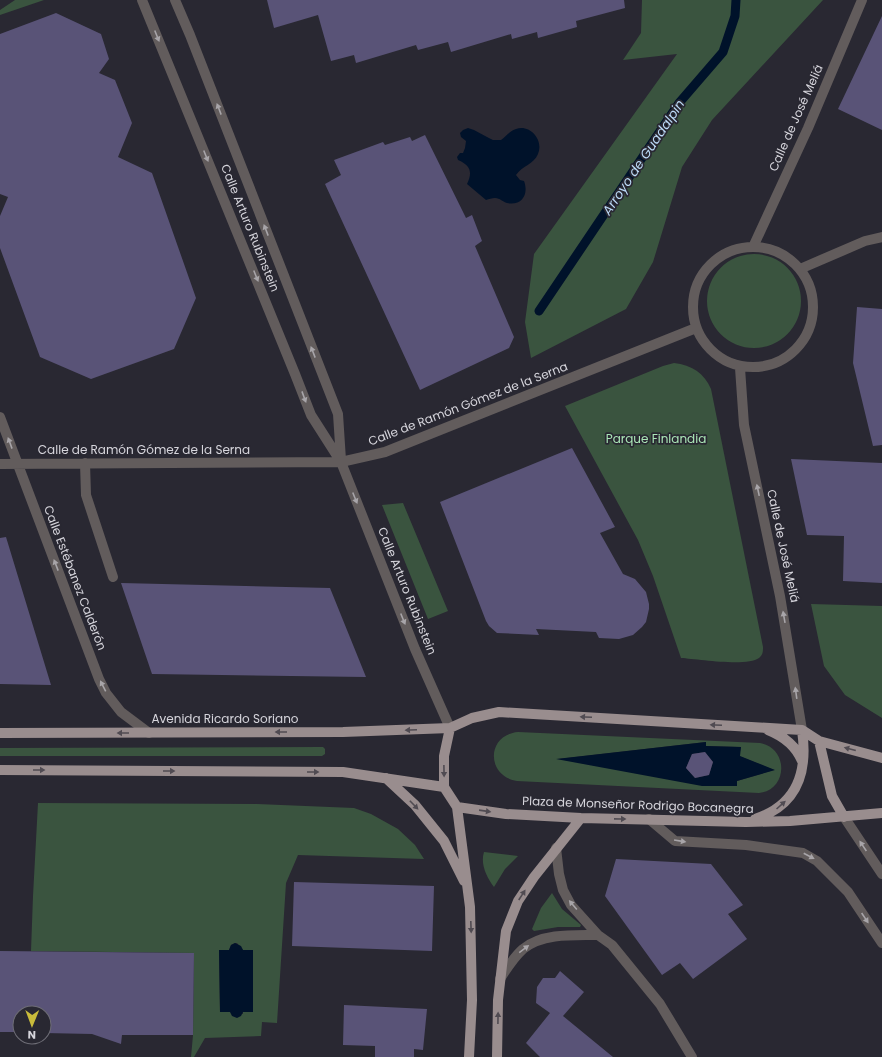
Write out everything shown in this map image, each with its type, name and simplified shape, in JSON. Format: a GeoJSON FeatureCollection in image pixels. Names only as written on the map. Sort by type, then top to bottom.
{"type":"FeatureCollection","features":[{"type":"Feature","properties":{"kind":"main road"},"geometry":{"type":"LineString","coordinates":[[469,1057],[472,1000],[470,907],[457,807],[444,787],[444,756],[450,728],[472,718],[499,712],[802,730],[819,741],[882,758]]}},
{"type":"Feature","properties":{"kind":"main road"},"geometry":{"type":"LineString","coordinates":[[755,727],[774,733],[787,741],[796,750],[803,763]]}},
{"type":"Feature","properties":{"kind":"main road","name":"Avenida Ricardo Soriano"},"geometry":{"type":"LineString","coordinates":[[0,733],[343,732],[450,728]]}},
{"type":"Feature","properties":{"kind":"main road"},"geometry":{"type":"LineString","coordinates":[[746,822],[768,814],[778,807],[789,797],[797,785],[801,775],[803,763],[802,730]]}},
{"type":"Feature","properties":{"kind":"main road"},"geometry":{"type":"LineString","coordinates":[[819,741],[832,796],[844,818]]}},
{"type":"Feature","properties":{"kind":"main road"},"geometry":{"type":"LineString","coordinates":[[0,770],[343,772],[444,787]]}},
{"type":"Feature","properties":{"kind":"main road"},"geometry":{"type":"LineString","coordinates":[[386,778],[415,805],[444,841],[468,888]]}},
{"type":"Feature","properties":{"kind":"main road","name":"Plaza de Monseñor Rodrigo Bocanegra"},"geometry":{"type":"LineString","coordinates":[[457,807],[506,814],[581,818],[746,822],[844,818],[882,813]]}},
{"type":"Feature","properties":{"kind":"main road"},"geometry":{"type":"LineString","coordinates":[[497,1057],[498,1000],[506,931],[518,901],[556,848],[581,818]]}},
{"type":"Feature","properties":{"kind":"street","name":"Calle Arturo Rubinstein"},"geometry":{"type":"LineString","coordinates":[[142,0],[311,415],[341,462],[415,649],[450,728]]}},
{"type":"Feature","properties":{"kind":"street","name":"Calle Arturo Rubinstein"},"geometry":{"type":"LineString","coordinates":[[175,0],[216,100],[338,414],[341,462]]}},
{"type":"Feature","properties":{"kind":"street","name":"Calle de José Meliá"},"geometry":{"type":"LineString","coordinates":[[753,247],[808,128],[862,0]]}},
{"type":"Feature","properties":{"kind":"street"},"geometry":{"type":"LineString","coordinates":[[800,270],[866,241],[882,237]]}},
{"type":"Feature","properties":{"kind":"street"},"geometry":{"type":"LineString","coordinates":[[753,247],[771,250],[787,258],[800,270],[809,286],[813,306],[811,325],[802,343],[788,356],[770,365],[740,368],[718,356],[705,344],[696,328],[692,310],[695,291],[704,273],[717,259],[734,250],[753,247]]}},
{"type":"Feature","properties":{"kind":"street","name":"Calle de Ramón Gómez de la Serna"},"geometry":{"type":"LineString","coordinates":[[0,464],[341,462],[385,452],[696,328]]}},
{"type":"Feature","properties":{"kind":"street","name":"Calle de José Meliá"},"geometry":{"type":"LineString","coordinates":[[740,368],[744,425],[780,596],[802,730]]}},
{"type":"Feature","properties":{"kind":"street","name":"Calle Estébanez Calderón"},"geometry":{"type":"LineString","coordinates":[[0,417],[99,679],[106,693],[121,712],[149,733]]}},
{"type":"Feature","properties":{"kind":"street"},"geometry":{"type":"LineString","coordinates":[[85,463],[86,495],[113,577]]}},
{"type":"Feature","properties":{"kind":"street"},"geometry":{"type":"LineString","coordinates":[[844,818],[882,874]]}},
{"type":"Feature","properties":{"kind":"street"},"geometry":{"type":"LineString","coordinates":[[649,819],[675,841],[746,846],[803,853],[817,861],[848,892],[882,944]]}},
{"type":"Feature","properties":{"kind":"street"},"geometry":{"type":"LineString","coordinates":[[556,848],[563,890],[571,905],[598,935],[612,946],[660,1004],[692,1057]]}},
{"type":"Feature","properties":{"kind":"street"},"geometry":{"type":"LineString","coordinates":[[500,979],[510,963],[523,949],[534,943],[564,936],[598,935]]}},
{"type":"Feature","properties":{"kind":"green space"},"geometry":{"type":"Polygon","coordinates":[[[15,0],[44,0],[0,15],[0,10],[15,0]]]}},
{"type":"Feature","properties":{"kind":"green space"},"geometry":{"type":"Polygon","coordinates":[[[642,0],[823,0],[712,120],[682,167],[653,262],[626,309],[531,358],[525,322],[534,254],[677,54],[623,60],[641,33],[642,0]]]}},
{"type":"Feature","properties":{"kind":"green space"},"geometry":{"type":"Polygon","coordinates":[[[754,254],[772,258],[787,268],[797,283],[801,301],[797,319],[787,334],[772,344],[754,348],[736,344],[721,334],[711,319],[707,301],[711,283],[721,268],[736,258],[754,254]]]}},
{"type":"Feature","properties":{"kind":"green space","name":"Parque Finlandia"},"geometry":{"type":"Polygon","coordinates":[[[674,363],[697,371],[705,378],[711,389],[763,647],[761,656],[753,661],[733,662],[681,658],[653,576],[638,540],[565,406],[663,366],[674,363]]]}},
{"type":"Feature","properties":{"kind":"green space"},"geometry":{"type":"Polygon","coordinates":[[[403,503],[448,611],[428,619],[382,505],[403,503]]]}},
{"type":"Feature","properties":{"kind":"green space"},"geometry":{"type":"Polygon","coordinates":[[[811,604],[882,606],[882,718],[845,695],[824,666],[811,604]]]}},
{"type":"Feature","properties":{"kind":"green space"},"geometry":{"type":"Polygon","coordinates":[[[518,732],[760,743],[769,746],[776,752],[780,760],[780,777],[775,785],[769,790],[759,793],[517,781],[507,778],[500,772],[495,764],[495,748],[500,740],[507,735],[518,732]],[[706,742],[558,759],[737,786],[737,781],[774,770],[739,756],[741,747],[706,746],[706,742]]]}},
{"type":"Feature","properties":{"kind":"green space"},"geometry":{"type":"Polygon","coordinates":[[[323,747],[325,749],[325,754],[322,756],[0,756],[0,748],[323,747]]]}},
{"type":"Feature","properties":{"kind":"green space"},"geometry":{"type":"Polygon","coordinates":[[[38,803],[257,804],[354,808],[371,814],[398,829],[415,845],[424,859],[298,855],[286,883],[277,1023],[262,1022],[261,1036],[205,1038],[194,1057],[191,1057],[193,1035],[194,953],[31,951],[38,803]],[[237,943],[231,945],[229,950],[219,950],[220,1012],[243,1014],[243,1012],[253,1012],[253,950],[243,950],[237,943]]]}},
{"type":"Feature","properties":{"kind":"green space"},"geometry":{"type":"Polygon","coordinates":[[[484,852],[518,856],[505,869],[494,887],[485,871],[483,861],[484,852]]]}},
{"type":"Feature","properties":{"kind":"green space"},"geometry":{"type":"Polygon","coordinates":[[[552,893],[562,909],[581,925],[580,927],[558,927],[534,931],[532,929],[541,908],[552,893]]]}},
{"type":"Feature","properties":{"kind":"water"},"geometry":{"type":"Polygon","coordinates":[[[468,128],[493,140],[501,140],[512,131],[521,128],[531,131],[534,134],[539,143],[538,154],[534,160],[521,169],[516,175],[520,180],[524,181],[526,190],[520,201],[517,203],[507,203],[497,198],[486,200],[467,184],[470,176],[469,169],[465,164],[458,160],[457,157],[460,153],[463,153],[466,141],[461,137],[460,133],[468,128]]]}},
{"type":"Feature","properties":{"kind":"water"},"geometry":{"type":"Polygon","coordinates":[[[706,742],[706,746],[741,747],[740,756],[775,770],[737,781],[737,786],[702,786],[556,759],[706,742]],[[705,752],[692,754],[686,768],[695,778],[709,775],[713,762],[705,752]]]}},
{"type":"Feature","properties":{"kind":"water"},"geometry":{"type":"Polygon","coordinates":[[[235,943],[241,946],[243,950],[253,950],[253,1012],[243,1012],[241,1016],[237,1018],[232,1016],[230,1012],[220,1012],[219,950],[229,950],[231,945],[235,943]]]}},
{"type":"Feature","properties":{"kind":"building"},"geometry":{"type":"Polygon","coordinates":[[[267,0],[624,0],[625,8],[576,21],[577,27],[538,38],[537,32],[512,39],[511,34],[451,52],[448,42],[418,50],[416,45],[356,63],[354,55],[331,61],[318,15],[274,28],[267,0]]]}},
{"type":"Feature","properties":{"kind":"building"},"geometry":{"type":"Polygon","coordinates":[[[56,13],[101,34],[109,59],[99,73],[115,80],[132,123],[118,157],[152,173],[196,298],[174,349],[91,379],[40,357],[0,248],[0,216],[8,197],[0,194],[0,34],[56,13]]]}},
{"type":"Feature","properties":{"kind":"building"},"geometry":{"type":"Polygon","coordinates":[[[882,16],[882,130],[838,109],[882,16]]]}},
{"type":"Feature","properties":{"kind":"building"},"geometry":{"type":"Polygon","coordinates":[[[425,135],[466,218],[472,215],[482,241],[475,246],[514,337],[509,348],[420,390],[325,184],[341,175],[334,160],[383,142],[385,145],[410,137],[412,141],[425,135]]]}},
{"type":"Feature","properties":{"kind":"building"},"geometry":{"type":"Polygon","coordinates":[[[857,307],[882,309],[882,445],[873,446],[853,363],[857,307]]]}},
{"type":"Feature","properties":{"kind":"building"},"geometry":{"type":"Polygon","coordinates":[[[572,448],[615,527],[600,533],[623,574],[635,579],[646,592],[649,609],[646,622],[633,635],[619,639],[599,638],[596,632],[536,629],[539,635],[497,633],[486,621],[440,502],[572,448]]]}},
{"type":"Feature","properties":{"kind":"building"},"geometry":{"type":"Polygon","coordinates":[[[791,459],[882,463],[882,583],[843,581],[844,536],[807,535],[791,459]]]}},
{"type":"Feature","properties":{"kind":"building"},"geometry":{"type":"Polygon","coordinates":[[[6,537],[51,685],[0,684],[0,538],[6,537]]]}},
{"type":"Feature","properties":{"kind":"building"},"geometry":{"type":"Polygon","coordinates":[[[121,583],[330,588],[366,677],[152,674],[121,583]]]}},
{"type":"Feature","properties":{"kind":"building"},"geometry":{"type":"Polygon","coordinates":[[[705,752],[713,762],[709,775],[695,778],[686,768],[692,754],[705,752]]]}},
{"type":"Feature","properties":{"kind":"building"},"geometry":{"type":"Polygon","coordinates":[[[616,859],[711,864],[743,905],[728,914],[747,939],[693,979],[680,963],[662,975],[605,896],[616,859]]]}},
{"type":"Feature","properties":{"kind":"building"},"geometry":{"type":"Polygon","coordinates":[[[294,882],[434,886],[432,951],[292,946],[294,882]]]}},
{"type":"Feature","properties":{"kind":"building"},"geometry":{"type":"Polygon","coordinates":[[[0,951],[194,953],[193,1035],[122,1035],[121,1044],[92,1034],[52,1033],[52,1005],[12,1005],[12,1032],[0,1032],[0,951]]]}},
{"type":"Feature","properties":{"kind":"building"},"geometry":{"type":"Polygon","coordinates":[[[560,971],[584,992],[563,1016],[613,1057],[540,1057],[526,1043],[550,1013],[536,1003],[537,987],[543,978],[555,978],[560,971]]]}},
{"type":"Feature","properties":{"kind":"building"},"geometry":{"type":"Polygon","coordinates":[[[344,1005],[427,1009],[423,1050],[414,1049],[414,1057],[375,1057],[375,1046],[343,1045],[344,1005]]]}},
{"type":"Feature","properties":{"kind":"waterway","name":"Arroyo de Guadalpin"},"geometry":{"type":"LineString","coordinates":[[539,311],[679,103],[723,52],[735,16],[736,0]]}}]}
